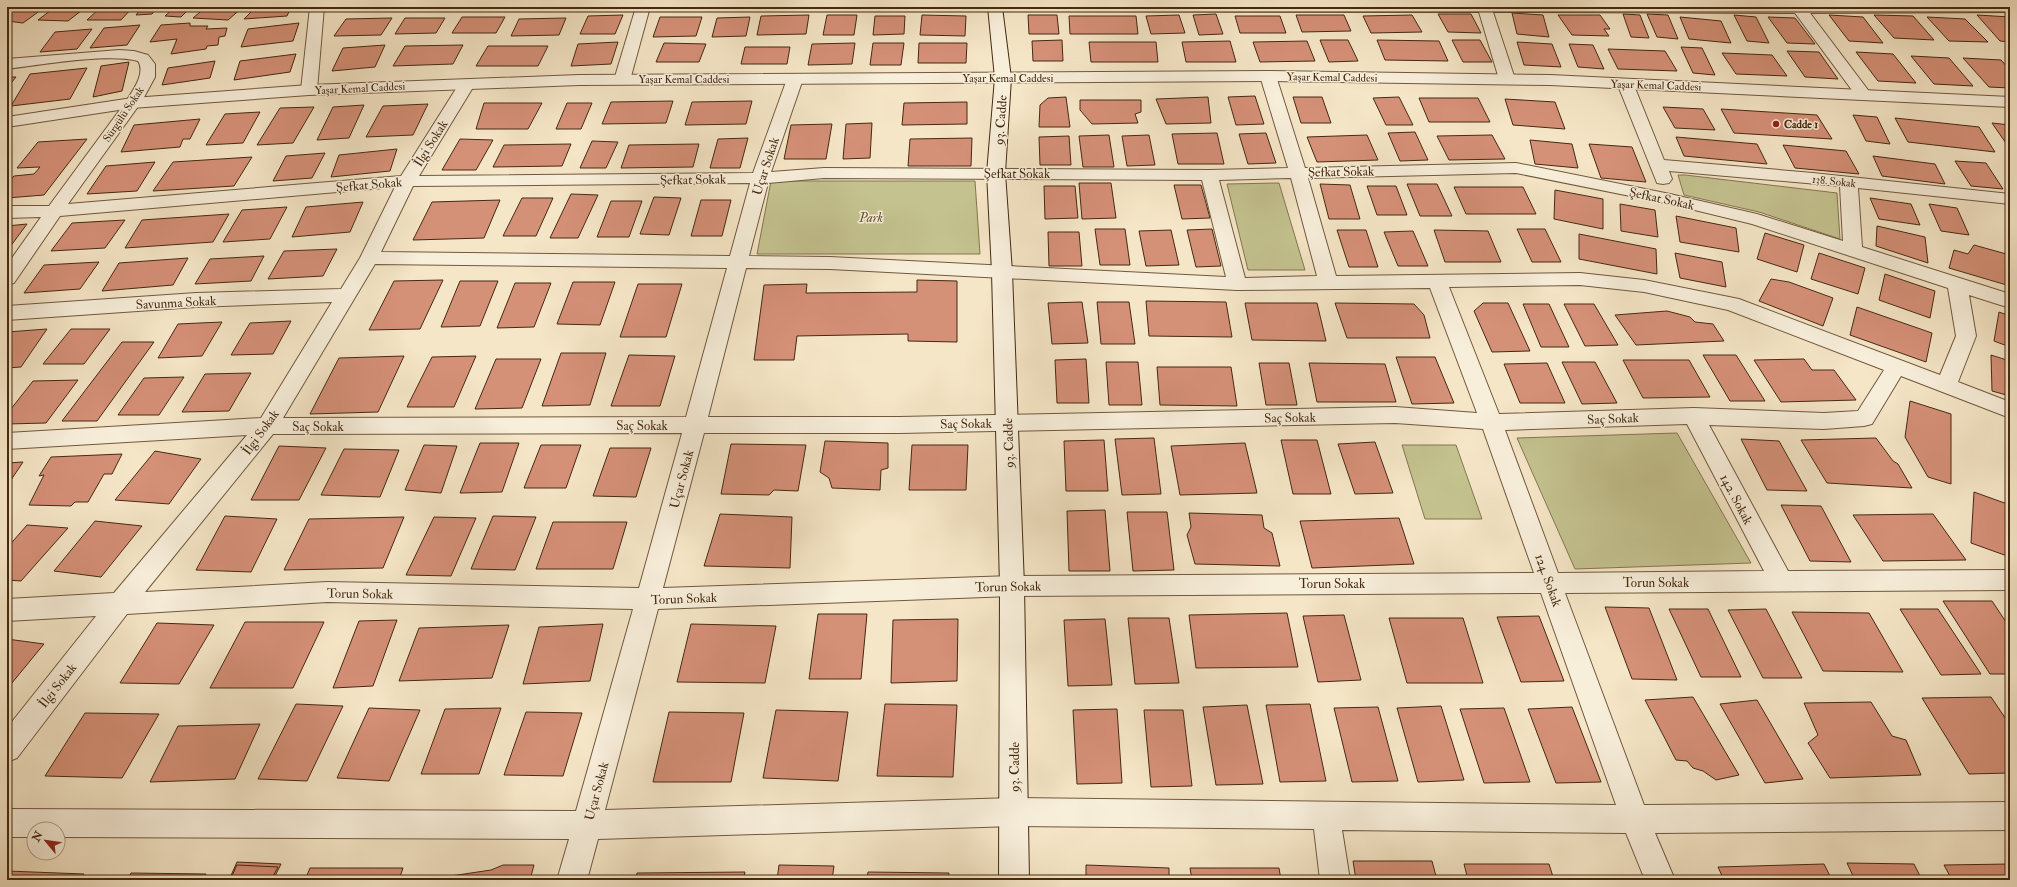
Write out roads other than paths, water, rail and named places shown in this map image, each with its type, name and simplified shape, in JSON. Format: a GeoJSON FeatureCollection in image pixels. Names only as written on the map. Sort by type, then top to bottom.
{"type":"FeatureCollection","features":[{"type":"Feature","properties":{"kind":"street"},"geometry":{"type":"LineString","coordinates":[[309,90],[317,7]]}},
{"type":"Feature","properties":{"kind":"street"},"geometry":{"type":"LineString","coordinates":[[622,80],[643,7]]}},
{"type":"Feature","properties":{"kind":"street","name":"93. Cadde"},"geometry":{"type":"LineString","coordinates":[[996,7],[1002,78],[996,173],[1002,272],[1012,586],[1014,880]]}},
{"type":"Feature","properties":{"kind":"street"},"geometry":{"type":"LineString","coordinates":[[1056,7],[1249,9],[2010,8]]}},
{"type":"Feature","properties":{"kind":"street"},"geometry":{"type":"LineString","coordinates":[[1485,8],[1507,79]]}},
{"type":"Feature","properties":{"kind":"street"},"geometry":{"type":"LineString","coordinates":[[1800,9],[1863,94]]}},
{"type":"Feature","properties":{"kind":"street","name":"Sürgülü Sokak"},"geometry":{"type":"LineString","coordinates":[[7,64],[113,54],[139,56],[144,58],[148,65],[146,78],[132,103],[7,279]]}},
{"type":"Feature","properties":{"kind":"street"},"geometry":{"type":"LineString","coordinates":[[1268,76],[1298,172],[1328,282]]}},
{"type":"Feature","properties":{"kind":"street","name":"Yaşar Kemal Caddesi"},"geometry":{"type":"LineString","coordinates":[[7,122],[132,103],[309,90],[622,80],[1268,76],[1507,79],[1625,83],[2010,102]]}},
{"type":"Feature","properties":{"kind":"street","name":"Uçar Sokak"},"geometry":{"type":"LineString","coordinates":[[572,880],[696,425],[760,178],[795,79]]}},
{"type":"Feature","properties":{"kind":"street"},"geometry":{"type":"LineString","coordinates":[[1625,83],[1670,199]]}},
{"type":"Feature","properties":{"kind":"street","name":"İlgi Sokak"},"geometry":{"type":"LineString","coordinates":[[7,749],[121,603],[267,426],[369,258],[407,181],[467,84]]}},
{"type":"Feature","properties":{"kind":"street","name":"138. Sokak"},"geometry":{"type":"LineString","coordinates":[[1658,165],[1849,182],[2010,199]]}},
{"type":"Feature","properties":{"kind":"street","name":"Şefkat Sokak"},"geometry":{"type":"LineString","coordinates":[[7,212],[54,211],[222,198],[407,181],[572,182],[760,178],[824,173],[1209,174],[1516,168],[1670,199],[1757,220],[1853,252],[1957,283],[2010,301]]}},
{"type":"Feature","properties":{"kind":"street"},"geometry":{"type":"LineString","coordinates":[[1209,174],[1237,284]]}},
{"type":"Feature","properties":{"kind":"street"},"geometry":{"type":"LineString","coordinates":[[1849,182],[1853,252]]}},
{"type":"Feature","properties":{"kind":"street"},"geometry":{"type":"LineString","coordinates":[[369,258],[830,263],[1237,284],[1580,279],[1644,286],[1732,304],[2010,410]]}},
{"type":"Feature","properties":{"kind":"street","name":"124. Sokak"},"geometry":{"type":"LineString","coordinates":[[1437,280],[1491,422],[1635,819],[1660,880]]}},
{"type":"Feature","properties":{"kind":"street"},"geometry":{"type":"LineString","coordinates":[[1946,386],[1966,336],[1957,283]]}},
{"type":"Feature","properties":{"kind":"street","name":"Savunma Sokak"},"geometry":{"type":"LineString","coordinates":[[7,313],[196,300],[346,295]]}},
{"type":"Feature","properties":{"kind":"street","name":"Saç Sokak"},"geometry":{"type":"LineString","coordinates":[[7,441],[267,426],[696,425],[1007,422],[1395,415],[1491,422],[1694,416],[1824,421],[1864,418],[1896,367]]}},
{"type":"Feature","properties":{"kind":"street","name":"142. Sokak"},"geometry":{"type":"LineString","coordinates":[[1694,416],[1781,582]]}},
{"type":"Feature","properties":{"kind":"street","name":"Torun Sokak"},"geometry":{"type":"LineString","coordinates":[[7,610],[327,592],[648,599],[1012,586],[2010,580]]}},
{"type":"Feature","properties":{"kind":"street"},"geometry":{"type":"LineString","coordinates":[[7,823],[587,825],[1014,812],[1635,819],[2010,816]]}},
{"type":"Feature","properties":{"kind":"street"},"geometry":{"type":"LineString","coordinates":[[1326,816],[1335,880]]}},
{"type":"Feature","properties":{"kind":"place","name":"Cadde 1"},"geometry":{"type":"Point","coordinates":[1776,124]}},
{"type":"Feature","properties":{"kind":"park label","name":"Park"},"geometry":{"type":"Point","coordinates":[871,217]}}]}
